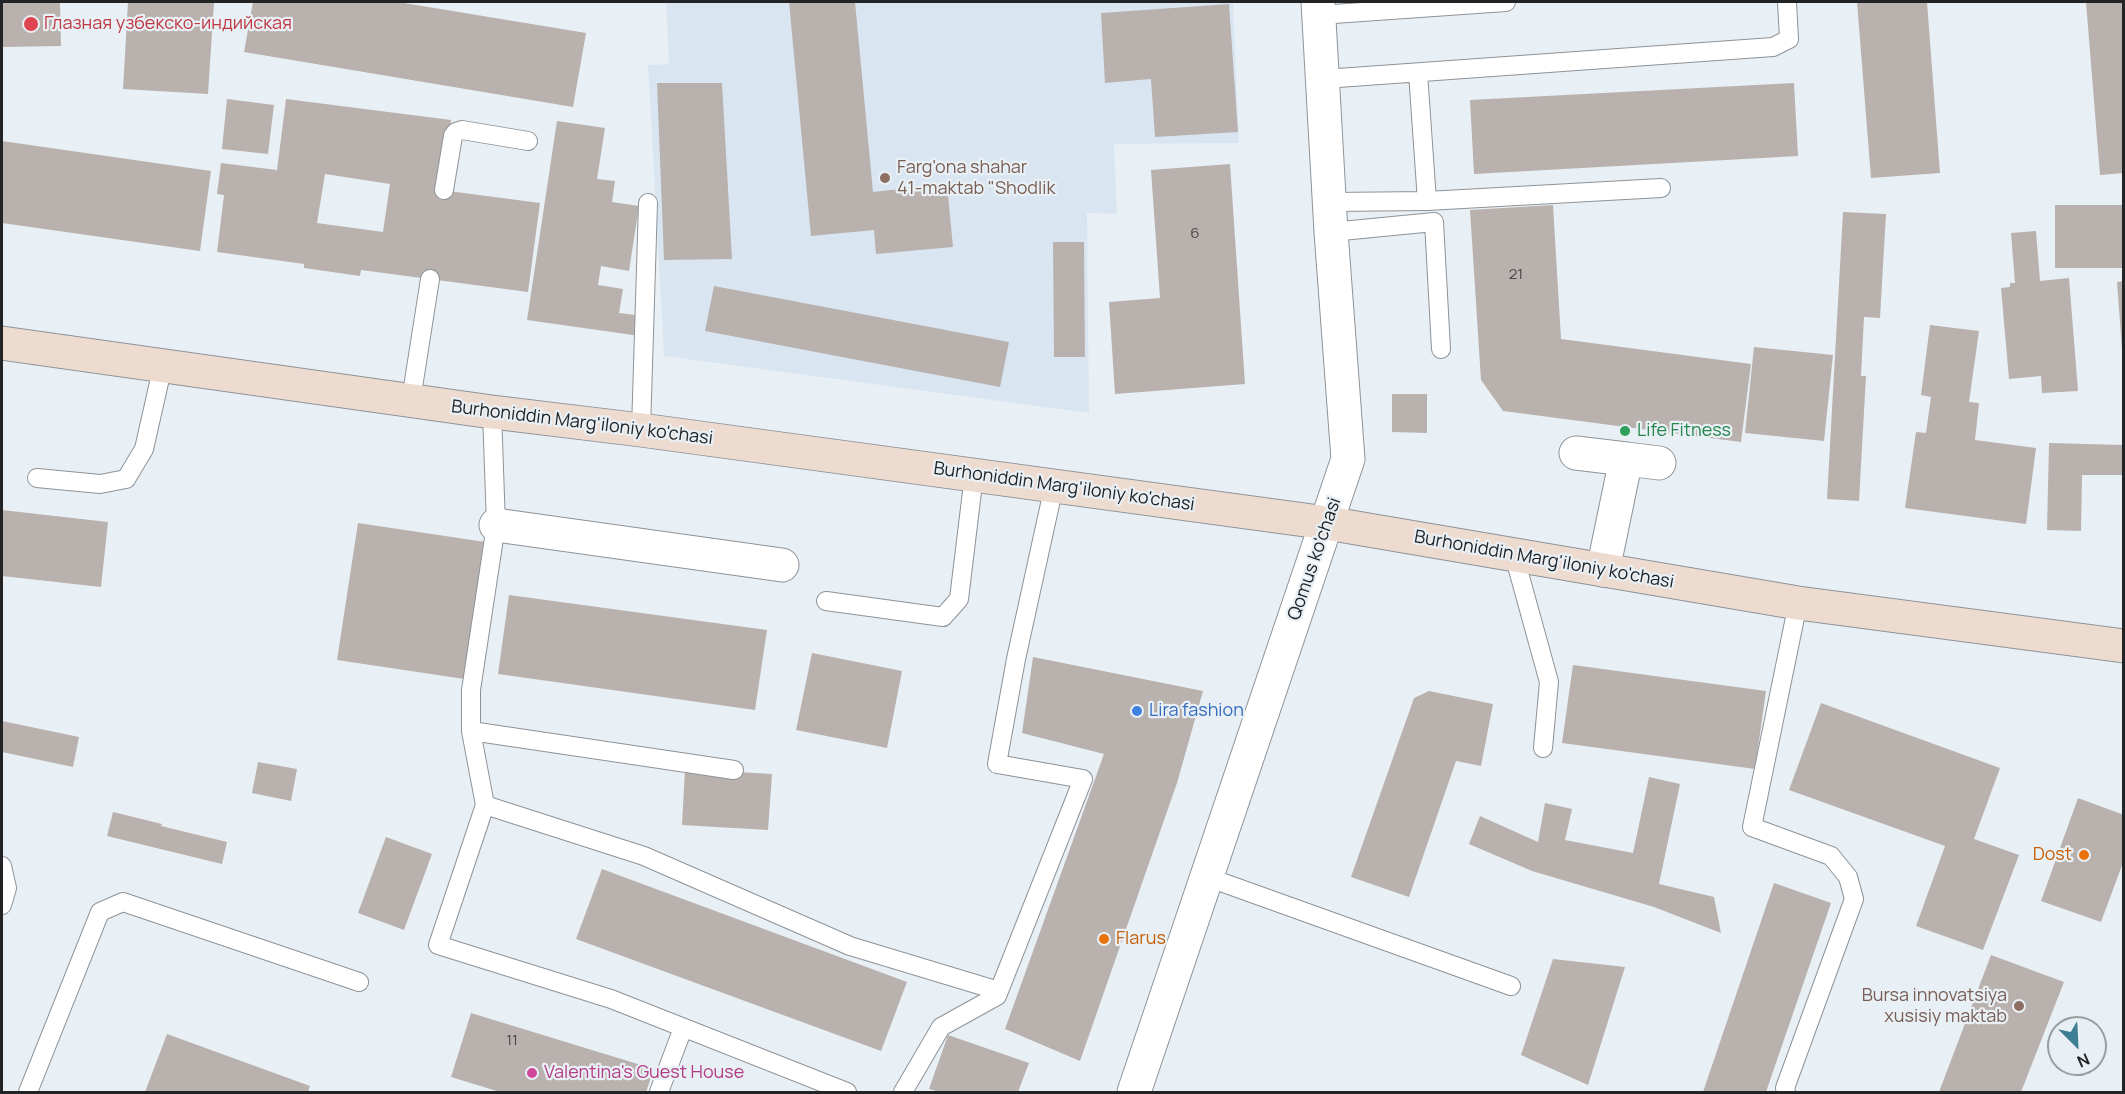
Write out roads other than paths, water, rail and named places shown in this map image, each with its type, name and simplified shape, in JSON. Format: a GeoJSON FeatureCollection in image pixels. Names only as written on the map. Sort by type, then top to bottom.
{"type":"FeatureCollection","features":[{"type":"Feature","properties":{"kind":"street","name":"Qomus ko'chasi"},"geometry":{"type":"LineString","coordinates":[[1134,1092],[1348,459],[1318,8]]}},
{"type":"Feature","properties":{"kind":"street","name":"Burhoniddin Marg'iloniy ko'chasi"},"geometry":{"type":"LineString","coordinates":[[2,343],[492,412],[1327,523],[1798,603],[2124,646]]}},
{"type":"Feature","properties":{"kind":"street"},"geometry":{"type":"LineString","coordinates":[[1576,453],[1659,463]]}},
{"type":"Feature","properties":{"kind":"street"},"geometry":{"type":"LineString","coordinates":[[1603,570],[1626,459]]}},
{"type":"Feature","properties":{"kind":"street"},"geometry":{"type":"LineString","coordinates":[[496,525],[782,564]]}},
{"type":"Feature","properties":{"kind":"lane"},"geometry":{"type":"LineString","coordinates":[[1318,8],[1506,2]]}},
{"type":"Feature","properties":{"kind":"lane"},"geometry":{"type":"LineString","coordinates":[[1324,79],[1773,47],[1789,39],[1787,2]]}},
{"type":"Feature","properties":{"kind":"lane"},"geometry":{"type":"LineString","coordinates":[[1418,73],[1427,201]]}},
{"type":"Feature","properties":{"kind":"lane"},"geometry":{"type":"LineString","coordinates":[[444,190],[453,136],[456,132],[462,130],[528,141]]}},
{"type":"Feature","properties":{"kind":"lane"},"geometry":{"type":"LineString","coordinates":[[1331,217],[1427,201],[1661,188]]}},
{"type":"Feature","properties":{"kind":"lane"},"geometry":{"type":"LineString","coordinates":[[641,430],[648,203]]}},
{"type":"Feature","properties":{"kind":"lane"},"geometry":{"type":"LineString","coordinates":[[1331,217],[1434,222],[1441,349]]}},
{"type":"Feature","properties":{"kind":"lane"},"geometry":{"type":"LineString","coordinates":[[411,400],[430,279]]}},
{"type":"Feature","properties":{"kind":"lane"},"geometry":{"type":"LineString","coordinates":[[37,478],[100,484],[126,479],[144,449],[163,365]]}},
{"type":"Feature","properties":{"kind":"lane"},"geometry":{"type":"LineString","coordinates":[[492,412],[496,525],[471,690],[471,731],[485,805],[438,945],[611,999],[847,1092]]}},
{"type":"Feature","properties":{"kind":"lane"},"geometry":{"type":"LineString","coordinates":[[826,601],[943,617],[959,599],[974,475]]}},
{"type":"Feature","properties":{"kind":"lane"},"geometry":{"type":"LineString","coordinates":[[903,1092],[941,1027],[997,996],[1083,779],[997,764],[1016,659],[1054,486]]}},
{"type":"Feature","properties":{"kind":"lane"},"geometry":{"type":"LineString","coordinates":[[1514,555],[1548,682],[1543,748]]}},
{"type":"Feature","properties":{"kind":"lane"},"geometry":{"type":"LineString","coordinates":[[1786,1092],[1785,1088],[1854,899],[1848,877],[1831,856],[1752,827],[1798,603]]}},
{"type":"Feature","properties":{"kind":"lane"},"geometry":{"type":"LineString","coordinates":[[471,731],[734,770]]}},
{"type":"Feature","properties":{"kind":"lane"},"geometry":{"type":"LineString","coordinates":[[485,805],[645,856],[850,946],[999,991]]}},
{"type":"Feature","properties":{"kind":"lane"},"geometry":{"type":"LineString","coordinates":[[2,866],[6,888],[2,905]]}},
{"type":"Feature","properties":{"kind":"lane"},"geometry":{"type":"LineString","coordinates":[[1207,877],[1511,986]]}},
{"type":"Feature","properties":{"kind":"lane"},"geometry":{"type":"LineString","coordinates":[[28,1092],[100,912],[123,902],[358,982]]}},
{"type":"Feature","properties":{"kind":"lane"},"geometry":{"type":"LineString","coordinates":[[659,1092],[683,1028]]}},
{"type":"Feature","properties":{"kind":"place","name":"Глазная узбекско-индийская"},"geometry":{"type":"Point","coordinates":[31,24]}},
{"type":"Feature","properties":{"kind":"place","name":"Farg'ona shahar 41-maktab \"Shodlik"},"geometry":{"type":"Point","coordinates":[885,178]}},
{"type":"Feature","properties":{"kind":"place","name":"Life Fitness"},"geometry":{"type":"Point","coordinates":[1625,431]}},
{"type":"Feature","properties":{"kind":"place","name":"Lira fashion"},"geometry":{"type":"Point","coordinates":[1137,711]}},
{"type":"Feature","properties":{"kind":"place","name":"Dost"},"geometry":{"type":"Point","coordinates":[2084,855]}},
{"type":"Feature","properties":{"kind":"place","name":"Flarus"},"geometry":{"type":"Point","coordinates":[1104,939]}},
{"type":"Feature","properties":{"kind":"place","name":"Bursa innovatsiya xusisiy maktab"},"geometry":{"type":"Point","coordinates":[2019,1006]}},
{"type":"Feature","properties":{"kind":"place","name":"Valentina's Guest House"},"geometry":{"type":"Point","coordinates":[532,1073]}}]}
